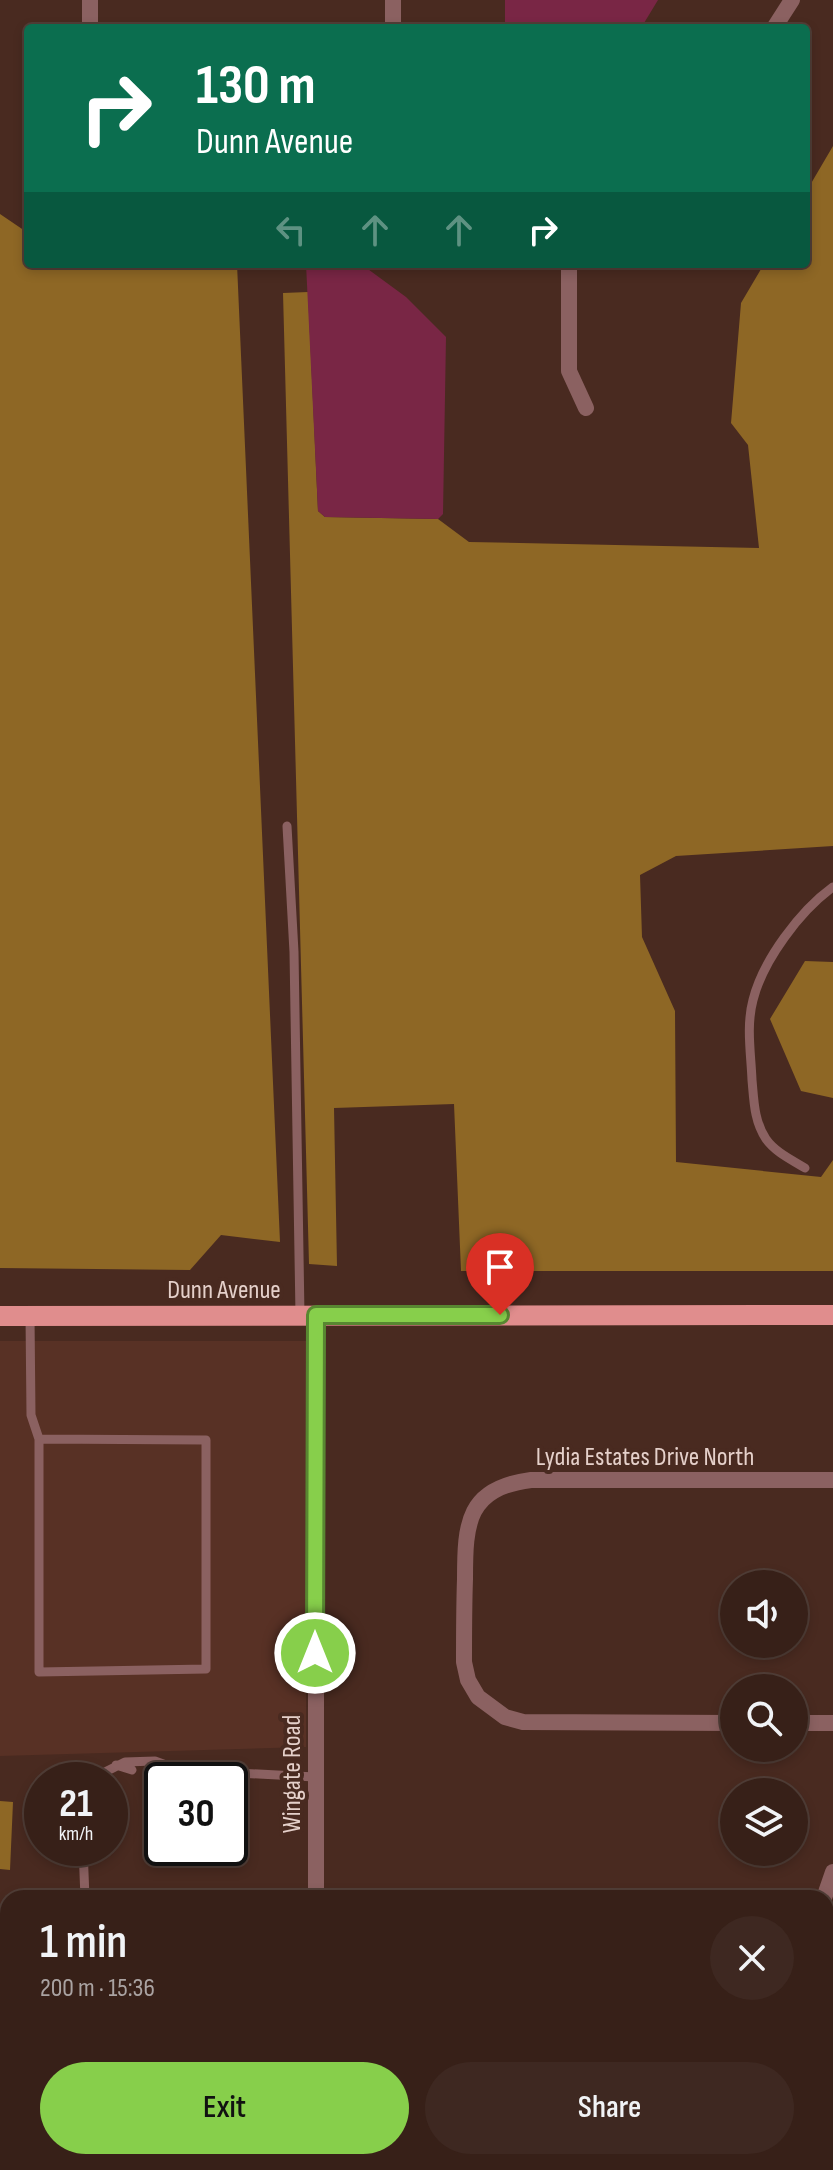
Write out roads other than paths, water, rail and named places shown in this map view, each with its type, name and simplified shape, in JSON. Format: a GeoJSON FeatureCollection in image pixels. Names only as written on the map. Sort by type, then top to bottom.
{"type":"FeatureCollection","features":[{"type":"Feature","properties":{"kind":"main road","name":"Dunn Avenue"},"geometry":{"type":"LineString","coordinates":[[0,1316],[833,1315]]}},
{"type":"Feature","properties":{"kind":"street"},"geometry":{"type":"LineString","coordinates":[[90,0],[90,24]]}},
{"type":"Feature","properties":{"kind":"street"},"geometry":{"type":"LineString","coordinates":[[393,0],[393,24]]}},
{"type":"Feature","properties":{"kind":"street"},"geometry":{"type":"LineString","coordinates":[[777,24],[792,0]]}},
{"type":"Feature","properties":{"kind":"street"},"geometry":{"type":"LineString","coordinates":[[569,268],[569,371],[586,408]]}},
{"type":"Feature","properties":{"kind":"street","name":"Wingate Road"},"geometry":{"type":"LineString","coordinates":[[308,1315],[316,1890]]}},
{"type":"Feature","properties":{"kind":"street","name":"Lydia Estates Drive North"},"geometry":{"type":"LineString","coordinates":[[720,1723],[523,1722],[489,1708],[468,1680],[464,1662],[468,1521],[491,1491],[510,1482],[833,1480]]}},
{"type":"Feature","properties":{"kind":"street"},"geometry":{"type":"LineString","coordinates":[[808,1723],[833,1723]]}},
{"type":"Feature","properties":{"kind":"lane"},"geometry":{"type":"LineString","coordinates":[[287,826],[308,1315]]}},
{"type":"Feature","properties":{"kind":"lane"},"geometry":{"type":"LineString","coordinates":[[805,1168],[767,1141],[760,1127],[755,1112],[749,1026],[753,999],[784,940],[802,912],[833,887]]}},
{"type":"Feature","properties":{"kind":"lane"},"geometry":{"type":"LineString","coordinates":[[30,1316],[31,1415],[39,1439],[39,1672],[206,1669],[206,1440],[39,1439]]}},
{"type":"Feature","properties":{"kind":"lane"},"geometry":{"type":"LineString","coordinates":[[128,1769],[132,1770]]}},
{"type":"Feature","properties":{"kind":"lane"},"geometry":{"type":"LineString","coordinates":[[248,1772],[315,1777]]}},
{"type":"Feature","properties":{"kind":"lane"},"geometry":{"type":"LineString","coordinates":[[84,1866],[85,1890]]}}]}
